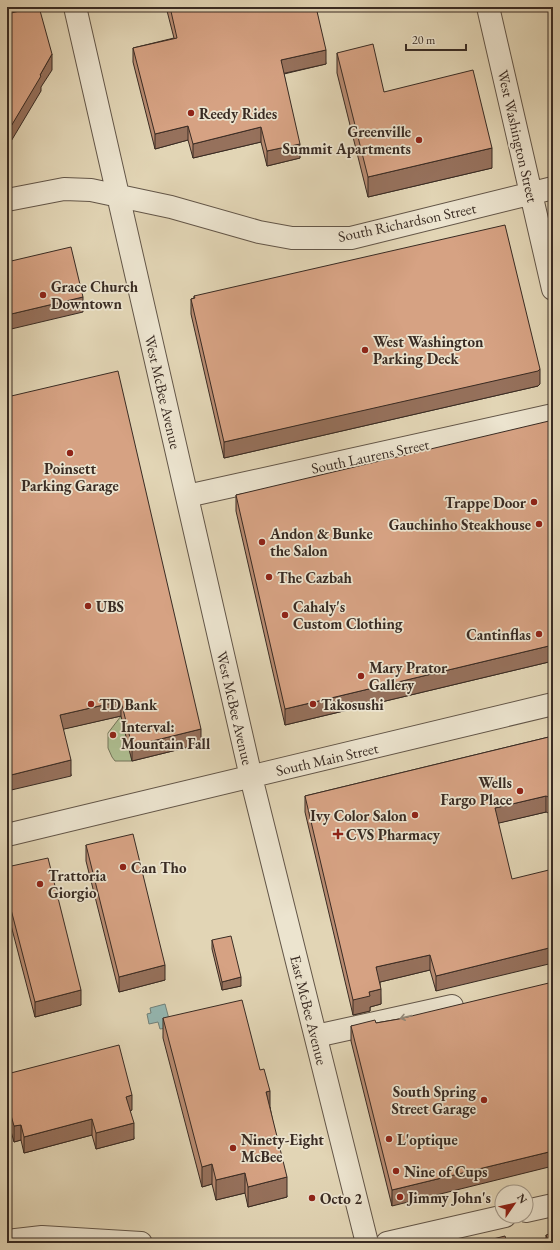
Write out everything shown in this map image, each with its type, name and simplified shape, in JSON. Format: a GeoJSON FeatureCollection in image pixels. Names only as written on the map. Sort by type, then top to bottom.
{"type":"FeatureCollection","features":[{"type":"Feature","properties":{"kind":"street","name":"West McBee Avenue"},"geometry":{"type":"LineString","coordinates":[[75,7],[251,777]]}},
{"type":"Feature","properties":{"kind":"street","name":"West Washington Street"},"geometry":{"type":"LineString","coordinates":[[488,7],[553,289]]}},
{"type":"Feature","properties":{"kind":"street","name":"South Richardson Street"},"geometry":{"type":"LineString","coordinates":[[7,200],[64,189],[91,190],[118,197],[171,207],[259,232],[292,238],[321,240],[351,238],[553,188]]}},
{"type":"Feature","properties":{"kind":"street","name":"South Laurens Street"},"geometry":{"type":"LineString","coordinates":[[187,496],[553,415]]}},
{"type":"Feature","properties":{"kind":"street","name":"South Main Street"},"geometry":{"type":"LineString","coordinates":[[7,835],[553,704]]}},
{"type":"Feature","properties":{"kind":"street","name":"East McBee Avenue"},"geometry":{"type":"LineString","coordinates":[[251,777],[367,1243]]}},
{"type":"Feature","properties":{"kind":"street"},"geometry":{"type":"LineString","coordinates":[[316,1036],[469,1002]]}},
{"type":"Feature","properties":{"kind":"street"},"geometry":{"type":"LineString","coordinates":[[534,1209],[553,1205]]}},
{"type":"Feature","properties":{"kind":"street"},"geometry":{"type":"LineString","coordinates":[[387,1243],[494,1219]]}},
{"type":"Feature","properties":{"kind":"street"},"geometry":{"type":"LineString","coordinates":[[7,1241],[42,1237],[140,1243]]}},
{"type":"Feature","properties":{"kind":"green space"},"geometry":{"type":"Polygon","coordinates":[[[121,716],[132,761],[115,761],[108,748],[108,733],[121,716]]]}},
{"type":"Feature","properties":{"kind":"water"},"geometry":{"type":"Polygon","coordinates":[[[165,1004],[169,1019],[167,1028],[160,1029],[158,1022],[149,1024],[147,1014],[151,1013],[150,1008],[165,1004]]]}},
{"type":"Feature","properties":{"kind":"building"},"geometry":{"type":"Polygon","coordinates":[[[39,7],[52,54],[40,75],[41,76],[7,133],[7,14],[39,7]]]}},
{"type":"Feature","properties":{"kind":"building"},"geometry":{"type":"Polygon","coordinates":[[[170,7],[316,7],[326,50],[281,60],[300,144],[267,151],[261,127],[193,144],[188,126],[155,134],[133,48],[177,38],[170,7]]]}},
{"type":"Feature","properties":{"kind":"building","name":"Greenville Summit Apartments"},"geometry":{"type":"Polygon","coordinates":[[[373,44],[384,92],[473,70],[492,148],[368,177],[337,53],[373,44]]]}},
{"type":"Feature","properties":{"kind":"building","name":"West Washington Parking Deck"},"geometry":{"type":"Polygon","coordinates":[[[505,225],[540,369],[538,371],[224,442],[191,299],[195,298],[194,296],[505,225]]]}},
{"type":"Feature","properties":{"kind":"building","name":"Grace Church Downtown"},"geometry":{"type":"Polygon","coordinates":[[[71,247],[83,297],[7,315],[7,262],[71,247]]]}},
{"type":"Feature","properties":{"kind":"building"},"geometry":{"type":"Polygon","coordinates":[[[118,371],[201,729],[132,746],[121,701],[60,715],[71,760],[7,776],[7,397],[118,371]]]}},
{"type":"Feature","properties":{"kind":"building"},"geometry":{"type":"Polygon","coordinates":[[[549,421],[553,437],[553,645],[285,709],[236,495],[549,421]]]}},
{"type":"Feature","properties":{"kind":"building"},"geometry":{"type":"Polygon","coordinates":[[[553,736],[553,799],[546,796],[495,808],[512,879],[553,869],[553,947],[436,976],[430,955],[376,967],[381,989],[369,992],[370,996],[353,1000],[305,796],[553,736]]]}},
{"type":"Feature","properties":{"kind":"building"},"geometry":{"type":"Polygon","coordinates":[[[133,834],[165,965],[119,977],[86,845],[133,834]]]}},
{"type":"Feature","properties":{"kind":"building"},"geometry":{"type":"Polygon","coordinates":[[[48,858],[81,990],[35,1002],[7,894],[7,867],[48,858]]]}},
{"type":"Feature","properties":{"kind":"building"},"geometry":{"type":"Polygon","coordinates":[[[231,936],[241,977],[222,982],[212,940],[231,936]]]}},
{"type":"Feature","properties":{"kind":"building","name":"South Spring Street Garage"},"geometry":{"type":"Polygon","coordinates":[[[553,982],[553,1151],[392,1190],[351,1026],[375,1020],[376,1023],[399,1019],[553,982]]]}},
{"type":"Feature","properties":{"kind":"building","name":"Ninety-Eight McBee"},"geometry":{"type":"Polygon","coordinates":[[[242,1000],[260,1070],[264,1069],[270,1091],[266,1092],[287,1177],[248,1187],[245,1173],[216,1180],[212,1164],[202,1167],[163,1018],[242,1000]]]}},
{"type":"Feature","properties":{"kind":"building"},"geometry":{"type":"Polygon","coordinates":[[[119,1045],[132,1095],[126,1097],[134,1123],[96,1133],[92,1119],[24,1137],[21,1125],[14,1126],[7,1101],[7,1074],[119,1045]]]}},
{"type":"Feature","properties":{"kind":"building"},"geometry":{"type":"Polygon","coordinates":[[[553,1233],[553,1243],[549,1243],[546,1235],[553,1233]]]}},
{"type":"Feature","properties":{"kind":"building"},"geometry":{"type":"Polygon","coordinates":[[[505,1236],[507,1243],[477,1243],[505,1236]]]}},
{"type":"Feature","properties":{"kind":"place","name":"Reedy Rides"},"geometry":{"type":"Point","coordinates":[191,113]}},
{"type":"Feature","properties":{"kind":"place","name":"Greenville Summit Apartments"},"geometry":{"type":"Point","coordinates":[419,140]}},
{"type":"Feature","properties":{"kind":"place","name":"Grace Church Downtown"},"geometry":{"type":"Point","coordinates":[43,295]}},
{"type":"Feature","properties":{"kind":"place","name":"West Washington Parking Deck"},"geometry":{"type":"Point","coordinates":[365,350]}},
{"type":"Feature","properties":{"kind":"place","name":"Poinsett Parking Garage"},"geometry":{"type":"Point","coordinates":[70,453]}},
{"type":"Feature","properties":{"kind":"place","name":"Trappe Door"},"geometry":{"type":"Point","coordinates":[534,502]}},
{"type":"Feature","properties":{"kind":"place","name":"Gauchinho Steakhouse"},"geometry":{"type":"Point","coordinates":[539,524]}},
{"type":"Feature","properties":{"kind":"place","name":"Andon & Bunke the Salon"},"geometry":{"type":"Point","coordinates":[262,542]}},
{"type":"Feature","properties":{"kind":"place","name":"The Cazbah"},"geometry":{"type":"Point","coordinates":[269,577]}},
{"type":"Feature","properties":{"kind":"place","name":"UBS"},"geometry":{"type":"Point","coordinates":[88,606]}},
{"type":"Feature","properties":{"kind":"place","name":"Cahaly's Custom Clothing"},"geometry":{"type":"Point","coordinates":[285,615]}},
{"type":"Feature","properties":{"kind":"place","name":"Cantinflas"},"geometry":{"type":"Point","coordinates":[539,634]}},
{"type":"Feature","properties":{"kind":"place","name":"Mary Prator Gallery"},"geometry":{"type":"Point","coordinates":[361,676]}},
{"type":"Feature","properties":{"kind":"place","name":"TD Bank"},"geometry":{"type":"Point","coordinates":[91,704]}},
{"type":"Feature","properties":{"kind":"place","name":"Takosushi"},"geometry":{"type":"Point","coordinates":[313,704]}},
{"type":"Feature","properties":{"kind":"place","name":"Interval: Mountain Fall"},"geometry":{"type":"Point","coordinates":[113,735]}},
{"type":"Feature","properties":{"kind":"place","name":"Wells Fargo Place"},"geometry":{"type":"Point","coordinates":[520,791]}},
{"type":"Feature","properties":{"kind":"place","name":"Ivy Color Salon"},"geometry":{"type":"Point","coordinates":[415,815]}},
{"type":"Feature","properties":{"kind":"place","name":"CVS Pharmacy"},"geometry":{"type":"Point","coordinates":[338,834]}},
{"type":"Feature","properties":{"kind":"place","name":"Can Tho"},"geometry":{"type":"Point","coordinates":[123,867]}},
{"type":"Feature","properties":{"kind":"place","name":"Trattoria Giorgio"},"geometry":{"type":"Point","coordinates":[40,884]}},
{"type":"Feature","properties":{"kind":"place","name":"South Spring Street Garage"},"geometry":{"type":"Point","coordinates":[484,1100]}},
{"type":"Feature","properties":{"kind":"place","name":"L'optique"},"geometry":{"type":"Point","coordinates":[389,1139]}},
{"type":"Feature","properties":{"kind":"place","name":"Ninety-Eight McBee"},"geometry":{"type":"Point","coordinates":[233,1148]}},
{"type":"Feature","properties":{"kind":"place","name":"Nine of Cups"},"geometry":{"type":"Point","coordinates":[396,1171]}},
{"type":"Feature","properties":{"kind":"place","name":"Jimmy John's"},"geometry":{"type":"Point","coordinates":[400,1197]}},
{"type":"Feature","properties":{"kind":"place","name":"Octo 2"},"geometry":{"type":"Point","coordinates":[312,1198]}}]}
